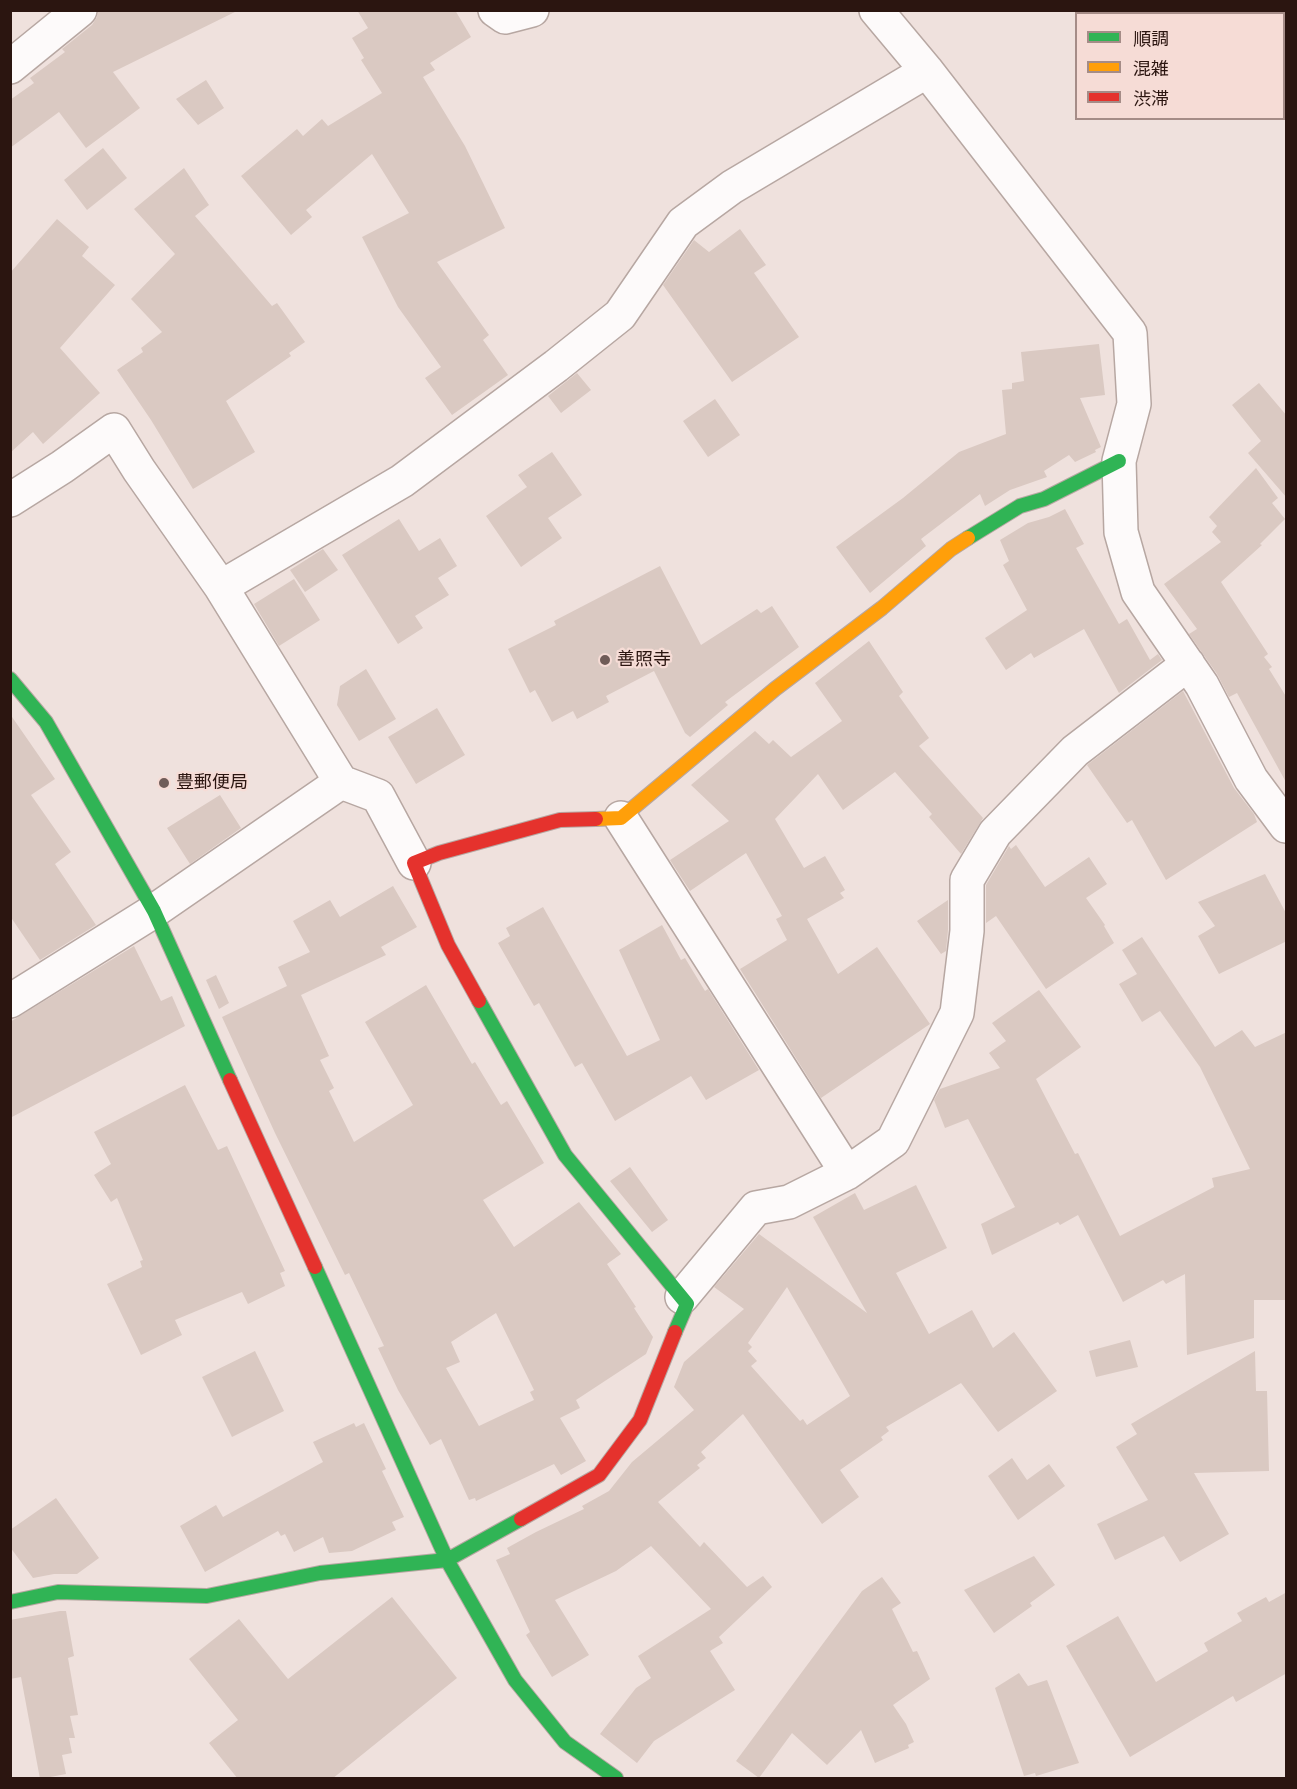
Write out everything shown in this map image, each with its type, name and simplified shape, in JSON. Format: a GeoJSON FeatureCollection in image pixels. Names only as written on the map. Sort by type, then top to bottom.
{"type":"FeatureCollection","features":[{"type":"Feature","properties":{"kind":"street"},"geometry":{"type":"LineString","coordinates":[[10,67],[80,10]]}},
{"type":"Feature","properties":{"kind":"street"},"geometry":{"type":"LineString","coordinates":[[495,10],[505,17],[532,10]]}},
{"type":"Feature","properties":{"kind":"street"},"geometry":{"type":"LineString","coordinates":[[876,10],[927,70],[1130,333],[1134,404],[1119,461],[1121,532],[1138,592],[1202,685],[1251,779],[1287,826]]}},
{"type":"Feature","properties":{"kind":"street"},"geometry":{"type":"LineString","coordinates":[[221,587],[402,481],[556,366],[620,315],[683,223],[732,187],[927,70]]}},
{"type":"Feature","properties":{"kind":"street"},"geometry":{"type":"LineString","coordinates":[[10,500],[114,430],[139,470],[221,587],[341,782],[378,796],[414,863],[448,945],[566,1155],[687,1304],[640,1420],[599,1475],[447,1560],[321,1573],[207,1596],[58,1592],[10,1602]]}},
{"type":"Feature","properties":{"kind":"street"},"geometry":{"type":"LineString","coordinates":[[414,863],[439,853],[560,820],[621,818],[674,776],[775,689],[882,608],[951,549],[1020,506],[1044,499],[1119,461]]}},
{"type":"Feature","properties":{"kind":"street"},"geometry":{"type":"LineString","coordinates":[[682,1297],[756,1208],[789,1202],[847,1173],[893,1141],[957,1013],[967,932],[967,880],[995,833],[1075,750],[1188,664]]}},
{"type":"Feature","properties":{"kind":"street"},"geometry":{"type":"LineString","coordinates":[[10,679],[46,722],[154,911],[447,1560],[515,1680],[565,1742],[616,1779]]}},
{"type":"Feature","properties":{"kind":"street"},"geometry":{"type":"LineString","coordinates":[[10,1001],[154,911],[341,782]]}},
{"type":"Feature","properties":{"kind":"street"},"geometry":{"type":"LineString","coordinates":[[621,818],[847,1173]]}},
{"type":"Feature","properties":{"kind":"building"},"geometry":{"type":"Polygon","coordinates":[[[98,10],[239,10],[113,72],[140,108],[86,148],[59,112],[10,148],[10,100],[34,83],[30,78],[65,52],[62,49],[92,25],[98,10]]]}},
{"type":"Feature","properties":{"kind":"building"},"geometry":{"type":"Polygon","coordinates":[[[357,10],[455,10],[471,37],[430,63],[435,70],[423,77],[465,146],[505,228],[437,262],[489,335],[483,340],[508,375],[452,415],[425,378],[441,367],[398,307],[362,237],[409,213],[372,154],[306,210],[312,217],[291,235],[241,176],[297,129],[303,136],[322,119],[328,126],[382,93],[361,60],[364,58],[352,38],[368,28],[357,10]]]}},
{"type":"Feature","properties":{"kind":"building"},"geometry":{"type":"Polygon","coordinates":[[[206,80],[224,108],[198,125],[176,99],[206,80]]]}},
{"type":"Feature","properties":{"kind":"building"},"geometry":{"type":"Polygon","coordinates":[[[103,148],[127,178],[87,210],[64,180],[103,148]]]}},
{"type":"Feature","properties":{"kind":"building"},"geometry":{"type":"Polygon","coordinates":[[[184,168],[209,205],[195,216],[272,306],[277,303],[305,342],[289,353],[291,356],[226,401],[255,452],[193,489],[117,370],[143,352],[141,348],[162,332],[131,299],[175,254],[134,209],[184,168]]]}},
{"type":"Feature","properties":{"kind":"building"},"geometry":{"type":"Polygon","coordinates":[[[57,219],[89,247],[82,256],[115,285],[60,348],[100,393],[43,444],[33,432],[10,453],[10,273],[57,219]]]}},
{"type":"Feature","properties":{"kind":"building"},"geometry":{"type":"Polygon","coordinates":[[[740,229],[766,265],[754,273],[799,337],[732,382],[663,285],[694,240],[709,252],[740,229]]]}},
{"type":"Feature","properties":{"kind":"building"},"geometry":{"type":"Polygon","coordinates":[[[1099,344],[1105,395],[1080,398],[1101,447],[1095,450],[1096,452],[1075,462],[1069,455],[1044,471],[1047,477],[1010,490],[985,506],[980,494],[921,539],[926,546],[870,593],[836,547],[903,498],[959,452],[1006,434],[1002,390],[1012,389],[1012,383],[1024,381],[1021,352],[1099,344]]]}},
{"type":"Feature","properties":{"kind":"building"},"geometry":{"type":"Polygon","coordinates":[[[577,373],[591,390],[561,413],[548,396],[577,373]]]}},
{"type":"Feature","properties":{"kind":"building"},"geometry":{"type":"Polygon","coordinates":[[[1259,383],[1287,416],[1287,498],[1248,453],[1261,441],[1232,405],[1259,383]]]}},
{"type":"Feature","properties":{"kind":"building"},"geometry":{"type":"Polygon","coordinates":[[[715,399],[740,435],[708,457],[683,421],[715,399]]]}},
{"type":"Feature","properties":{"kind":"building"},"geometry":{"type":"Polygon","coordinates":[[[552,452],[582,495],[548,518],[562,538],[521,567],[486,516],[527,487],[518,475],[552,452]]]}},
{"type":"Feature","properties":{"kind":"building"},"geometry":{"type":"Polygon","coordinates":[[[1256,468],[1278,498],[1272,503],[1285,519],[1260,544],[1262,545],[1221,582],[1268,654],[1264,657],[1272,667],[1269,669],[1287,698],[1287,784],[1237,693],[1229,697],[1217,674],[1189,634],[1197,629],[1164,584],[1221,542],[1212,532],[1217,526],[1209,517],[1256,468]]]}},
{"type":"Feature","properties":{"kind":"building"},"geometry":{"type":"Polygon","coordinates":[[[1065,509],[1084,544],[1076,548],[1119,624],[1127,619],[1150,660],[1158,654],[1162,660],[1119,693],[1084,629],[1034,658],[1031,653],[1006,670],[985,638],[1027,610],[1003,565],[1009,561],[1000,540],[1028,523],[1049,517],[1065,509]]]}},
{"type":"Feature","properties":{"kind":"building"},"geometry":{"type":"Polygon","coordinates":[[[399,519],[419,551],[440,538],[457,566],[438,578],[449,595],[415,616],[423,628],[398,644],[342,555],[399,519]]]}},
{"type":"Feature","properties":{"kind":"building"},"geometry":{"type":"Polygon","coordinates":[[[323,549],[338,570],[305,592],[290,570],[323,549]]]}},
{"type":"Feature","properties":{"kind":"building"},"geometry":{"type":"Polygon","coordinates":[[[660,566],[701,645],[757,609],[761,613],[772,606],[799,647],[725,702],[728,705],[690,737],[685,733],[654,671],[606,696],[609,702],[577,719],[573,711],[552,722],[535,690],[530,693],[508,649],[556,625],[554,621],[660,566]]]}},
{"type":"Feature","properties":{"kind":"building"},"geometry":{"type":"Polygon","coordinates":[[[294,579],[320,620],[279,646],[254,604],[294,579]]]}},
{"type":"Feature","properties":{"kind":"building"},"geometry":{"type":"Polygon","coordinates":[[[869,641],[903,692],[899,696],[929,738],[919,746],[983,818],[961,854],[929,817],[932,814],[895,772],[843,810],[818,774],[775,819],[804,868],[825,856],[845,890],[840,893],[844,898],[807,919],[838,974],[877,947],[930,1024],[821,1098],[740,969],[787,940],[776,919],[782,916],[746,853],[690,891],[670,860],[729,821],[691,785],[755,731],[769,744],[773,740],[791,757],[842,721],[815,683],[869,641]]]}},
{"type":"Feature","properties":{"kind":"building"},"geometry":{"type":"Polygon","coordinates":[[[366,669],[396,719],[359,741],[337,705],[340,686],[366,669]]]}},
{"type":"Feature","properties":{"kind":"building"},"geometry":{"type":"Polygon","coordinates":[[[1183,691],[1234,788],[1254,814],[1257,822],[1166,880],[1132,820],[1127,823],[1087,765],[1183,691]]]}},
{"type":"Feature","properties":{"kind":"building"},"geometry":{"type":"Polygon","coordinates":[[[437,708],[465,755],[416,784],[388,737],[437,708]]]}},
{"type":"Feature","properties":{"kind":"building"},"geometry":{"type":"Polygon","coordinates":[[[10,714],[55,779],[31,795],[71,852],[55,864],[96,925],[40,960],[10,916],[10,714]]]}},
{"type":"Feature","properties":{"kind":"building"},"geometry":{"type":"Polygon","coordinates":[[[220,795],[241,828],[190,864],[167,828],[220,795]]]}},
{"type":"Feature","properties":{"kind":"building"},"geometry":{"type":"Polygon","coordinates":[[[1016,845],[1045,887],[1089,857],[1107,884],[1086,898],[1105,925],[1114,943],[1046,989],[996,916],[986,923],[986,885],[1009,846],[1011,849],[1016,845]]]}},
{"type":"Feature","properties":{"kind":"building"},"geometry":{"type":"Polygon","coordinates":[[[1265,874],[1287,915],[1287,941],[1219,974],[1198,936],[1215,926],[1198,902],[1265,874]]]}},
{"type":"Feature","properties":{"kind":"building"},"geometry":{"type":"Polygon","coordinates":[[[393,886],[417,927],[381,947],[386,955],[301,995],[329,1056],[320,1060],[334,1088],[329,1091],[354,1142],[413,1105],[365,1022],[426,985],[472,1064],[475,1062],[501,1105],[507,1101],[544,1163],[483,1200],[514,1247],[579,1202],[621,1254],[607,1264],[653,1337],[646,1354],[576,1400],[580,1408],[560,1418],[586,1461],[561,1475],[554,1464],[476,1501],[475,1498],[469,1500],[441,1439],[430,1445],[398,1390],[378,1348],[384,1346],[349,1273],[345,1275],[275,1133],[222,1017],[287,986],[278,967],[310,952],[293,921],[330,900],[340,917],[393,886]],[[496,1313],[451,1342],[460,1362],[446,1368],[479,1426],[534,1400],[530,1392],[534,1390],[496,1313]]]}},
{"type":"Feature","properties":{"kind":"building"},"geometry":{"type":"Polygon","coordinates":[[[948,900],[946,951],[941,954],[917,921],[948,900]]]}},
{"type":"Feature","properties":{"kind":"building"},"geometry":{"type":"Polygon","coordinates":[[[543,907],[627,1056],[660,1040],[619,950],[662,925],[681,960],[685,958],[705,991],[708,989],[759,1070],[706,1100],[691,1076],[615,1121],[582,1063],[575,1067],[539,1003],[534,1006],[498,943],[510,936],[506,928],[543,907]]]}},
{"type":"Feature","properties":{"kind":"building"},"geometry":{"type":"Polygon","coordinates":[[[1142,937],[1215,1047],[1242,1030],[1255,1047],[1287,1032],[1287,1300],[1254,1300],[1254,1338],[1187,1355],[1185,1274],[1166,1284],[1163,1280],[1123,1302],[1078,1215],[1060,1225],[1058,1222],[992,1255],[981,1224],[1015,1207],[968,1119],[945,1128],[934,1100],[940,1089],[1000,1068],[989,1053],[1006,1041],[992,1023],[1039,990],[1081,1047],[1036,1079],[1075,1154],[1078,1153],[1120,1236],[1214,1187],[1212,1178],[1250,1169],[1200,1067],[1160,1011],[1142,1022],[1119,984],[1137,974],[1122,950],[1142,937]]]}},
{"type":"Feature","properties":{"kind":"building"},"geometry":{"type":"Polygon","coordinates":[[[134,946],[161,1001],[172,996],[185,1026],[10,1118],[10,1022],[134,946]]]}},
{"type":"Feature","properties":{"kind":"building"},"geometry":{"type":"Polygon","coordinates":[[[216,975],[229,1003],[219,1009],[206,980],[216,975]]]}},
{"type":"Feature","properties":{"kind":"building"},"geometry":{"type":"Polygon","coordinates":[[[185,1085],[218,1150],[227,1146],[285,1271],[280,1273],[285,1286],[248,1304],[242,1292],[175,1320],[182,1335],[141,1355],[107,1284],[142,1267],[140,1261],[143,1260],[117,1198],[111,1202],[94,1175],[111,1164],[94,1132],[185,1085]]]}},
{"type":"Feature","properties":{"kind":"building"},"geometry":{"type":"Polygon","coordinates":[[[630,1167],[668,1220],[652,1232],[610,1181],[630,1167]]]}},
{"type":"Feature","properties":{"kind":"building"},"geometry":{"type":"Polygon","coordinates":[[[916,1185],[947,1248],[896,1273],[929,1334],[972,1310],[993,1348],[1014,1332],[1057,1391],[998,1432],[961,1383],[886,1427],[889,1431],[881,1437],[883,1440],[840,1470],[859,1497],[822,1524],[743,1414],[701,1452],[706,1458],[697,1465],[700,1468],[658,1502],[700,1547],[704,1542],[747,1587],[763,1576],[772,1587],[719,1637],[723,1643],[710,1651],[735,1690],[654,1741],[637,1763],[600,1734],[636,1688],[651,1678],[638,1656],[711,1609],[651,1546],[616,1571],[555,1600],[589,1655],[552,1677],[526,1635],[530,1632],[496,1560],[510,1554],[507,1548],[584,1509],[582,1506],[609,1491],[632,1462],[694,1410],[674,1387],[684,1362],[744,1309],[714,1287],[759,1234],[867,1313],[813,1217],[855,1193],[864,1210],[916,1185]],[[787,1287],[748,1343],[752,1347],[748,1351],[757,1361],[751,1366],[800,1421],[803,1419],[807,1425],[850,1396],[787,1287]]]}},
{"type":"Feature","properties":{"kind":"building"},"geometry":{"type":"Polygon","coordinates":[[[1130,1340],[1138,1367],[1096,1377],[1089,1351],[1130,1340]]]}},
{"type":"Feature","properties":{"kind":"building"},"geometry":{"type":"Polygon","coordinates":[[[255,1351],[284,1411],[232,1437],[202,1377],[255,1351]]]}},
{"type":"Feature","properties":{"kind":"building"},"geometry":{"type":"Polygon","coordinates":[[[1255,1351],[1256,1391],[1267,1391],[1269,1471],[1194,1473],[1229,1534],[1180,1562],[1164,1536],[1115,1560],[1097,1524],[1148,1500],[1116,1447],[1137,1434],[1131,1424],[1255,1351]]]}},
{"type":"Feature","properties":{"kind":"building"},"geometry":{"type":"Polygon","coordinates":[[[354,1423],[356,1427],[364,1423],[386,1469],[382,1471],[404,1517],[392,1522],[396,1530],[352,1551],[329,1553],[323,1537],[294,1552],[285,1534],[281,1536],[278,1531],[205,1572],[180,1526],[216,1505],[223,1517],[323,1462],[313,1442],[354,1423]]]}},
{"type":"Feature","properties":{"kind":"building"},"geometry":{"type":"Polygon","coordinates":[[[1012,1458],[1027,1480],[1049,1464],[1065,1486],[1018,1520],[988,1476],[1012,1458]]]}},
{"type":"Feature","properties":{"kind":"building"},"geometry":{"type":"Polygon","coordinates":[[[56,1498],[99,1558],[77,1574],[54,1574],[33,1578],[10,1547],[10,1530],[56,1498]]]}},
{"type":"Feature","properties":{"kind":"building"},"geometry":{"type":"Polygon","coordinates":[[[1034,1556],[1055,1585],[1030,1603],[1032,1606],[994,1633],[964,1590],[1034,1556]]]}},
{"type":"Feature","properties":{"kind":"building"},"geometry":{"type":"Polygon","coordinates":[[[882,1577],[901,1603],[892,1609],[913,1652],[917,1651],[930,1679],[893,1705],[906,1724],[914,1742],[908,1745],[909,1748],[875,1763],[861,1730],[827,1765],[792,1733],[759,1778],[736,1761],[862,1591],[882,1577]]]}},
{"type":"Feature","properties":{"kind":"building"},"geometry":{"type":"Polygon","coordinates":[[[1287,1592],[1287,1673],[1236,1702],[1233,1696],[1130,1757],[1066,1646],[1118,1616],[1156,1682],[1208,1651],[1204,1643],[1242,1621],[1237,1613],[1266,1597],[1269,1602],[1287,1592]]]}},
{"type":"Feature","properties":{"kind":"building"},"geometry":{"type":"Polygon","coordinates":[[[392,1597],[457,1678],[332,1779],[238,1779],[209,1743],[238,1720],[189,1659],[239,1619],[288,1679],[392,1597]]]}},
{"type":"Feature","properties":{"kind":"building"},"geometry":{"type":"Polygon","coordinates":[[[66,1611],[74,1656],[68,1658],[78,1715],[70,1716],[75,1738],[69,1738],[72,1753],[62,1755],[66,1774],[40,1779],[21,1677],[10,1679],[10,1620],[66,1611]]]}},
{"type":"Feature","properties":{"kind":"building"},"geometry":{"type":"Polygon","coordinates":[[[1019,1673],[1028,1686],[1047,1680],[1079,1763],[1036,1776],[1035,1773],[1024,1776],[995,1688],[1019,1673]]]}},
{"type":"Feature","properties":{"kind":"traffic: fast"},"geometry":{"type":"LineString","coordinates":[[968,538],[1020,506],[1044,499],[1119,461]]}},
{"type":"Feature","properties":{"kind":"traffic: fast"},"geometry":{"type":"LineString","coordinates":[[10,679],[46,722],[154,911],[230,1080]]}},
{"type":"Feature","properties":{"kind":"traffic: fast"},"geometry":{"type":"LineString","coordinates":[[479,1001],[565,1155],[687,1304],[675,1332]]}},
{"type":"Feature","properties":{"kind":"traffic: fast"},"geometry":{"type":"LineString","coordinates":[[315,1267],[447,1560],[515,1680],[565,1742],[616,1778]]}},
{"type":"Feature","properties":{"kind":"traffic: fast"},"geometry":{"type":"LineString","coordinates":[[10,1602],[58,1592],[207,1596],[320,1573],[447,1560],[521,1519]]}},
{"type":"Feature","properties":{"kind":"traffic: slow"},"geometry":{"type":"LineString","coordinates":[[596,819],[621,818],[775,689],[882,608],[951,549],[968,538]]}},
{"type":"Feature","properties":{"kind":"traffic: jam"},"geometry":{"type":"LineString","coordinates":[[479,1001],[448,945],[414,863],[439,853],[560,820],[596,819]]}},
{"type":"Feature","properties":{"kind":"traffic: jam"},"geometry":{"type":"LineString","coordinates":[[230,1080],[315,1267]]}},
{"type":"Feature","properties":{"kind":"traffic: jam"},"geometry":{"type":"LineString","coordinates":[[521,1519],[599,1475],[640,1420],[675,1332]]}},
{"type":"Feature","properties":{"kind":"place","name":"善照寺"},"geometry":{"type":"Point","coordinates":[605,660]}},
{"type":"Feature","properties":{"kind":"place","name":"豊郵便局"},"geometry":{"type":"Point","coordinates":[164,783]}}]}
